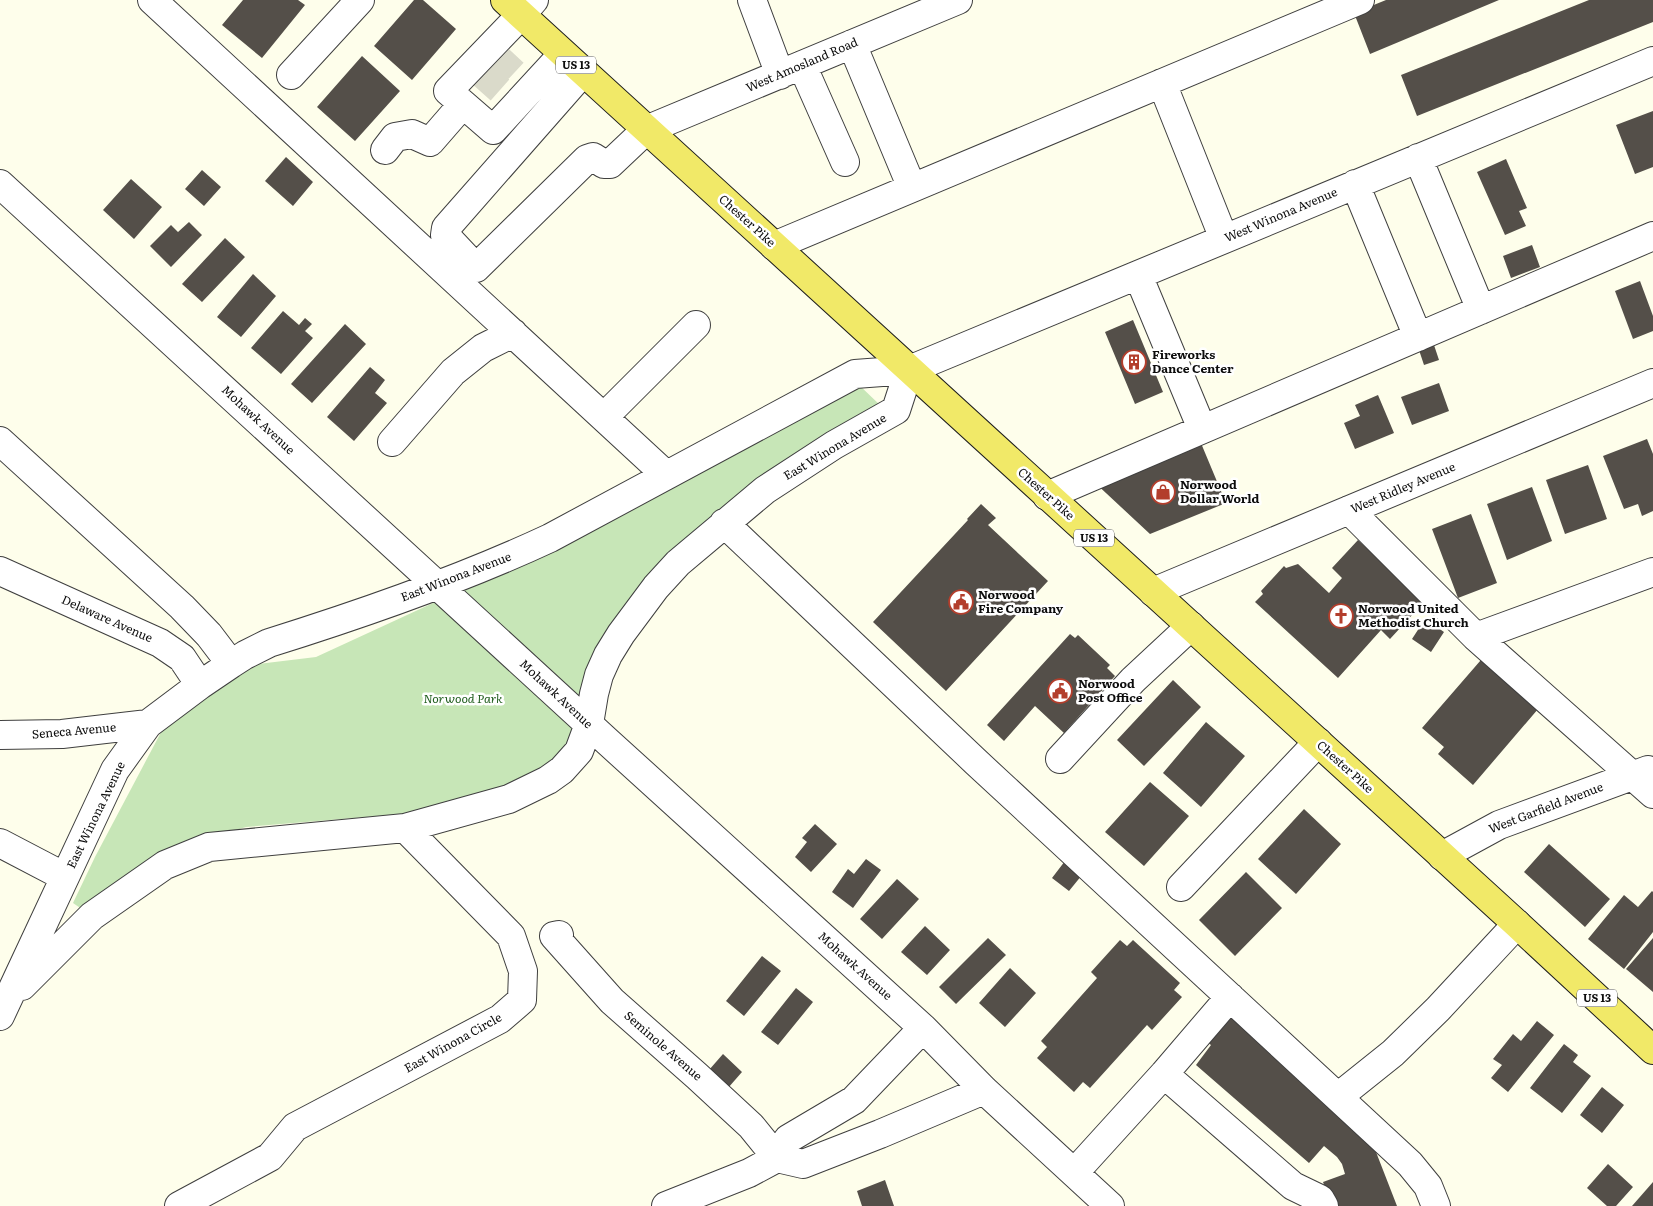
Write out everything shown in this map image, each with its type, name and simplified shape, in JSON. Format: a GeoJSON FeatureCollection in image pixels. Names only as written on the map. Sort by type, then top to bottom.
{"type":"FeatureCollection","features":[{"type":"Feature","properties":{"kind":"main road","name":"Chester Pike"},"geometry":{"type":"LineString","coordinates":[[520,5],[564,54],[583,72],[1653,1050]]}},
{"type":"Feature","properties":{"kind":"street"},"geometry":{"type":"LineString","coordinates":[[152,0],[468,276]]}},
{"type":"Feature","properties":{"kind":"street"},"geometry":{"type":"LineString","coordinates":[[291,75],[360,0]]}},
{"type":"Feature","properties":{"kind":"street"},"geometry":{"type":"LineString","coordinates":[[752,0],[845,162]]}},
{"type":"Feature","properties":{"kind":"street","name":"West Amosland Road"},"geometry":{"type":"LineString","coordinates":[[646,130],[958,0]]}},
{"type":"Feature","properties":{"kind":"street"},"geometry":{"type":"LineString","coordinates":[[774,246],[1360,0]]}},
{"type":"Feature","properties":{"kind":"street"},"geometry":{"type":"LineString","coordinates":[[520,5],[500,75],[493,130],[448,91],[500,75],[564,54]]}},
{"type":"Feature","properties":{"kind":"street"},"geometry":{"type":"LineString","coordinates":[[852,44],[912,188]]}},
{"type":"Feature","properties":{"kind":"street","name":"West Winona Avenue"},"geometry":{"type":"LineString","coordinates":[[908,370],[1653,61]]}},
{"type":"Feature","properties":{"kind":"street"},"geometry":{"type":"LineString","coordinates":[[583,72],[446,228],[445,235],[468,276],[513,334],[666,475]]}},
{"type":"Feature","properties":{"kind":"street"},"geometry":{"type":"LineString","coordinates":[[1162,83],[1224,239]]}},
{"type":"Feature","properties":{"kind":"street"},"geometry":{"type":"LineString","coordinates":[[385,150],[395,137],[412,134],[430,142],[463,104]]}},
{"type":"Feature","properties":{"kind":"street"},"geometry":{"type":"LineString","coordinates":[[468,276],[587,159],[594,157],[604,164],[610,164],[646,130]]}},
{"type":"Feature","properties":{"kind":"street"},"geometry":{"type":"LineString","coordinates":[[1418,158],[1481,310]]}},
{"type":"Feature","properties":{"kind":"street","name":"Mohawk Avenue"},"geometry":{"type":"LineString","coordinates":[[0,184],[924,1028],[984,1090],[1110,1206]]}},
{"type":"Feature","properties":{"kind":"street"},"geometry":{"type":"LineString","coordinates":[[1355,184],[1418,337]]}},
{"type":"Feature","properties":{"kind":"street"},"geometry":{"type":"LineString","coordinates":[[1047,496],[1653,236]]}},
{"type":"Feature","properties":{"kind":"street"},"geometry":{"type":"LineString","coordinates":[[1138,275],[1202,429]]}},
{"type":"Feature","properties":{"kind":"street"},"geometry":{"type":"LineString","coordinates":[[604,418],[696,325]]}},
{"type":"Feature","properties":{"kind":"street"},"geometry":{"type":"LineString","coordinates":[[392,442],[453,372],[483,348],[513,334]]}},
{"type":"Feature","properties":{"kind":"street","name":"East Winona Avenue"},"geometry":{"type":"LineString","coordinates":[[908,370],[896,410],[799,467],[764,490],[724,523],[667,575],[636,612],[608,655],[599,675],[589,724],[579,751],[562,770],[548,780],[509,799],[405,828],[209,847],[165,865],[92,916],[4,1007],[115,770],[148,724],[200,685],[245,655],[269,644],[438,585],[500,561],[550,538],[854,374],[908,370]]}},
{"type":"Feature","properties":{"kind":"street","name":"West Ridley Avenue"},"geometry":{"type":"LineString","coordinates":[[1153,592],[1653,383]]}},
{"type":"Feature","properties":{"kind":"street"},"geometry":{"type":"LineString","coordinates":[[0,441],[182,607],[209,635],[232,664]]}},
{"type":"Feature","properties":{"kind":"street"},"geometry":{"type":"LineString","coordinates":[[1349,510],[1476,637],[1643,772],[1653,794]]}},
{"type":"Feature","properties":{"kind":"street"},"geometry":{"type":"LineString","coordinates":[[724,523],[976,762],[1420,1175],[1428,1186],[1436,1206]]}},
{"type":"Feature","properties":{"kind":"street","name":"Delaware Avenue"},"geometry":{"type":"LineString","coordinates":[[0,571],[160,643],[182,658],[200,685]]}},
{"type":"Feature","properties":{"kind":"street"},"geometry":{"type":"LineString","coordinates":[[1476,637],[1653,572]]}},
{"type":"Feature","properties":{"kind":"street"},"geometry":{"type":"LineString","coordinates":[[1060,759],[1133,680],[1191,626]]}},
{"type":"Feature","properties":{"kind":"street","name":"Seneca Avenue"},"geometry":{"type":"LineString","coordinates":[[0,735],[62,734],[148,724]]}},
{"type":"Feature","properties":{"kind":"street"},"geometry":{"type":"LineString","coordinates":[[1181,886],[1318,742]]}},
{"type":"Feature","properties":{"kind":"street","name":"West Garfield Avenue"},"geometry":{"type":"LineString","coordinates":[[1442,856],[1486,830],[1643,772]]}},
{"type":"Feature","properties":{"kind":"street","name":"East Winona Circle"},"geometry":{"type":"LineString","coordinates":[[179,1206],[270,1157],[295,1127],[500,1019],[522,1000],[523,971],[511,936],[405,828]]}},
{"type":"Feature","properties":{"kind":"street"},"geometry":{"type":"LineString","coordinates":[[0,843],[65,877]]}},
{"type":"Feature","properties":{"kind":"street"},"geometry":{"type":"LineString","coordinates":[[1338,1097],[1393,1053],[1438,1009],[1517,924]]}},
{"type":"Feature","properties":{"kind":"street","name":"Seminole Avenue"},"geometry":{"type":"LineString","coordinates":[[559,935],[554,936],[612,1001],[751,1126],[777,1158]]}},
{"type":"Feature","properties":{"kind":"street"},"geometry":{"type":"LineString","coordinates":[[1074,1173],[1164,1074],[1230,997]]}},
{"type":"Feature","properties":{"kind":"street"},"geometry":{"type":"LineString","coordinates":[[666,1206],[749,1172],[777,1158],[788,1139],[854,1100],[924,1028]]}},
{"type":"Feature","properties":{"kind":"street"},"geometry":{"type":"LineString","coordinates":[[1164,1074],[1293,1186],[1320,1199],[1324,1206]]}},
{"type":"Feature","properties":{"kind":"street"},"geometry":{"type":"LineString","coordinates":[[777,1158],[803,1164],[984,1090]]}},
{"type":"Feature","properties":{"kind":"green space","name":"Norwood Park"},"geometry":{"type":"Polygon","coordinates":[[[858,384],[881,406],[693,535],[574,735],[556,759],[501,792],[415,813],[246,827],[181,846],[92,916],[73,903],[95,857],[177,702],[226,668],[316,657],[513,566],[858,384]]]}},
{"type":"Feature","properties":{"kind":"building"},"geometry":{"type":"Polygon","coordinates":[[[243,0],[298,0],[305,5],[262,58],[222,25],[243,0]]]}},
{"type":"Feature","properties":{"kind":"building"},"geometry":{"type":"Polygon","coordinates":[[[414,0],[423,0],[456,29],[412,80],[374,46],[414,0]]]}},
{"type":"Feature","properties":{"kind":"building"},"geometry":{"type":"Polygon","coordinates":[[[1386,0],[1499,0],[1370,54],[1354,13],[1386,0]]]}},
{"type":"Feature","properties":{"kind":"building"},"geometry":{"type":"Polygon","coordinates":[[[1589,0],[1653,0],[1653,22],[1417,116],[1401,75],[1589,0]]]}},
{"type":"Feature","properties":{"kind":"building"},"geometry":{"type":"Polygon","coordinates":[[[362,56],[400,91],[355,141],[317,107],[362,56]]]}},
{"type":"Feature","properties":{"kind":"building"},"geometry":{"type":"Polygon","coordinates":[[[1653,111],[1653,167],[1635,174],[1616,125],[1653,111]]]}},
{"type":"Feature","properties":{"kind":"building"},"geometry":{"type":"Polygon","coordinates":[[[286,157],[313,182],[293,206],[265,181],[286,157]]]}},
{"type":"Feature","properties":{"kind":"building"},"geometry":{"type":"Polygon","coordinates":[[[1506,159],[1527,208],[1519,211],[1526,226],[1505,235],[1477,172],[1506,159]]]}},
{"type":"Feature","properties":{"kind":"building"},"geometry":{"type":"Polygon","coordinates":[[[202,170],[221,187],[204,206],[185,189],[202,170]]]}},
{"type":"Feature","properties":{"kind":"building"},"geometry":{"type":"Polygon","coordinates":[[[131,179],[162,207],[134,239],[103,210],[131,179]]]}},
{"type":"Feature","properties":{"kind":"building"},"geometry":{"type":"Polygon","coordinates":[[[189,222],[202,235],[171,267],[150,246],[171,225],[178,232],[189,222]]]}},
{"type":"Feature","properties":{"kind":"building"},"geometry":{"type":"Polygon","coordinates":[[[225,238],[245,257],[202,302],[182,284],[225,238]]]}},
{"type":"Feature","properties":{"kind":"building"},"geometry":{"type":"Polygon","coordinates":[[[1532,245],[1540,267],[1511,278],[1503,256],[1532,245]]]}},
{"type":"Feature","properties":{"kind":"building"},"geometry":{"type":"Polygon","coordinates":[[[253,274],[276,296],[241,337],[217,317],[253,274]]]}},
{"type":"Feature","properties":{"kind":"building"},"geometry":{"type":"Polygon","coordinates":[[[1640,281],[1653,316],[1653,331],[1633,339],[1615,291],[1640,281]]]}},
{"type":"Feature","properties":{"kind":"building"},"geometry":{"type":"Polygon","coordinates":[[[283,311],[299,325],[305,318],[312,324],[305,331],[313,338],[281,374],[251,348],[283,311]]]}},
{"type":"Feature","properties":{"kind":"building","name":"Fireworks Dance Center"},"geometry":{"type":"Polygon","coordinates":[[[1133,320],[1163,392],[1135,404],[1105,332],[1133,320]]]}},
{"type":"Feature","properties":{"kind":"building"},"geometry":{"type":"Polygon","coordinates":[[[345,324],[366,344],[312,403],[291,384],[345,324]]]}},
{"type":"Feature","properties":{"kind":"building"},"geometry":{"type":"Polygon","coordinates":[[[1433,342],[1439,360],[1424,365],[1418,347],[1433,342]]]}},
{"type":"Feature","properties":{"kind":"building"},"geometry":{"type":"Polygon","coordinates":[[[370,367],[385,380],[375,393],[387,403],[354,441],[327,417],[370,367]]]}},
{"type":"Feature","properties":{"kind":"building"},"geometry":{"type":"Polygon","coordinates":[[[1439,383],[1449,411],[1412,425],[1401,397],[1439,383]]]}},
{"type":"Feature","properties":{"kind":"building"},"geometry":{"type":"Polygon","coordinates":[[[1378,395],[1394,433],[1355,449],[1344,423],[1360,416],[1355,405],[1378,395]]]}},
{"type":"Feature","properties":{"kind":"building","name":"Norwood Dollar World"},"geometry":{"type":"Polygon","coordinates":[[[1198,436],[1226,503],[1150,534],[1092,480],[1198,436]]]}},
{"type":"Feature","properties":{"kind":"building"},"geometry":{"type":"Polygon","coordinates":[[[1647,439],[1653,454],[1653,511],[1642,516],[1638,504],[1624,509],[1603,456],[1647,439]]]}},
{"type":"Feature","properties":{"kind":"building"},"geometry":{"type":"Polygon","coordinates":[[[1588,465],[1607,519],[1565,534],[1546,480],[1588,465]]]}},
{"type":"Feature","properties":{"kind":"building"},"geometry":{"type":"Polygon","coordinates":[[[1532,487],[1552,541],[1507,560],[1487,504],[1532,487]]]}},
{"type":"Feature","properties":{"kind":"building","name":"Norwood Fire Company"},"geometry":{"type":"Polygon","coordinates":[[[981,504],[996,518],[988,525],[1048,581],[946,691],[873,622],[981,504]]]}},
{"type":"Feature","properties":{"kind":"building"},"geometry":{"type":"Polygon","coordinates":[[[1471,514],[1497,583],[1458,598],[1432,529],[1471,514]]]}},
{"type":"Feature","properties":{"kind":"building","name":"Norwood United Methodist Church"},"geometry":{"type":"Polygon","coordinates":[[[1358,540],[1425,601],[1390,639],[1381,630],[1338,678],[1255,602],[1263,594],[1261,591],[1284,566],[1286,568],[1298,564],[1329,593],[1342,578],[1332,568],[1358,540]]]}},
{"type":"Feature","properties":{"kind":"building"},"geometry":{"type":"Polygon","coordinates":[[[1425,619],[1444,632],[1431,652],[1412,639],[1425,619]]]}},
{"type":"Feature","properties":{"kind":"building","name":"Norwood Post Office"},"geometry":{"type":"Polygon","coordinates":[[[1070,634],[1075,638],[1078,635],[1110,665],[1107,668],[1115,676],[1064,733],[1035,706],[1004,741],[987,725],[1070,634]]]}},
{"type":"Feature","properties":{"kind":"building"},"geometry":{"type":"Polygon","coordinates":[[[1487,653],[1544,702],[1473,785],[1438,754],[1444,747],[1422,728],[1487,653]]]}},
{"type":"Feature","properties":{"kind":"building"},"geometry":{"type":"Polygon","coordinates":[[[1173,680],[1201,707],[1144,766],[1117,740],[1173,680]]]}},
{"type":"Feature","properties":{"kind":"building"},"geometry":{"type":"Polygon","coordinates":[[[1206,722],[1245,756],[1201,807],[1163,773],[1206,722]]]}},
{"type":"Feature","properties":{"kind":"building"},"geometry":{"type":"Polygon","coordinates":[[[1150,782],[1189,816],[1144,866],[1105,832],[1150,782]]]}},
{"type":"Feature","properties":{"kind":"building"},"geometry":{"type":"Polygon","coordinates":[[[1304,809],[1341,844],[1296,894],[1258,859],[1304,809]]]}},
{"type":"Feature","properties":{"kind":"building"},"geometry":{"type":"Polygon","coordinates":[[[815,824],[837,844],[811,872],[795,857],[807,842],[802,838],[815,824]]]}},
{"type":"Feature","properties":{"kind":"building"},"geometry":{"type":"Polygon","coordinates":[[[1549,844],[1610,899],[1585,927],[1524,872],[1549,844]]]}},
{"type":"Feature","properties":{"kind":"building"},"geometry":{"type":"Polygon","coordinates":[[[866,859],[881,870],[853,908],[832,892],[848,869],[854,874],[866,859]]]}},
{"type":"Feature","properties":{"kind":"building"},"geometry":{"type":"Polygon","coordinates":[[[1065,861],[1082,875],[1069,891],[1052,878],[1065,861]]]}},
{"type":"Feature","properties":{"kind":"building"},"geometry":{"type":"Polygon","coordinates":[[[1246,872],[1282,908],[1235,956],[1199,920],[1246,872]]]}},
{"type":"Feature","properties":{"kind":"building"},"geometry":{"type":"Polygon","coordinates":[[[897,879],[919,899],[882,939],[860,919],[897,879]]]}},
{"type":"Feature","properties":{"kind":"building"},"geometry":{"type":"Polygon","coordinates":[[[1652,891],[1653,932],[1624,969],[1588,939],[1624,895],[1638,907],[1652,891]]]}},
{"type":"Feature","properties":{"kind":"building"},"geometry":{"type":"Polygon","coordinates":[[[925,926],[950,950],[927,975],[901,952],[925,926]]]}},
{"type":"Feature","properties":{"kind":"building"},"geometry":{"type":"Polygon","coordinates":[[[988,938],[1006,955],[956,1004],[939,987],[988,938]]]}},
{"type":"Feature","properties":{"kind":"building"},"geometry":{"type":"Polygon","coordinates":[[[1653,938],[1653,992],[1626,969],[1653,938]]]}},
{"type":"Feature","properties":{"kind":"building"},"geometry":{"type":"Polygon","coordinates":[[[1120,940],[1127,946],[1133,940],[1180,983],[1174,990],[1182,997],[1152,1030],[1147,1025],[1090,1088],[1083,1082],[1074,1092],[1037,1058],[1047,1047],[1041,1041],[1097,978],[1091,972],[1120,940]]]}},
{"type":"Feature","properties":{"kind":"building"},"geometry":{"type":"Polygon","coordinates":[[[762,956],[781,971],[744,1016],[726,1001],[762,956]]]}},
{"type":"Feature","properties":{"kind":"building"},"geometry":{"type":"Polygon","coordinates":[[[1010,968],[1036,993],[1005,1027],[979,1003],[1010,968]]]}},
{"type":"Feature","properties":{"kind":"building"},"geometry":{"type":"Polygon","coordinates":[[[796,988],[813,1002],[778,1045],[761,1032],[796,988]]]}},
{"type":"Feature","properties":{"kind":"building"},"geometry":{"type":"Polygon","coordinates":[[[1229,1009],[1378,1151],[1376,1152],[1397,1206],[1332,1206],[1323,1182],[1345,1174],[1342,1164],[1337,1157],[1324,1146],[1309,1163],[1196,1065],[1211,1045],[1203,1039],[1229,1009]]]}},
{"type":"Feature","properties":{"kind":"building"},"geometry":{"type":"Polygon","coordinates":[[[1537,1021],[1554,1035],[1508,1092],[1491,1078],[1502,1065],[1493,1059],[1513,1034],[1521,1041],[1537,1021]]]}},
{"type":"Feature","properties":{"kind":"building"},"geometry":{"type":"Polygon","coordinates":[[[1564,1044],[1578,1055],[1573,1062],[1591,1076],[1562,1113],[1530,1088],[1564,1044]]]}},
{"type":"Feature","properties":{"kind":"building"},"geometry":{"type":"Polygon","coordinates":[[[723,1054],[742,1072],[728,1088],[709,1070],[723,1054]]]}},
{"type":"Feature","properties":{"kind":"building"},"geometry":{"type":"Polygon","coordinates":[[[1602,1087],[1624,1105],[1602,1133],[1580,1115],[1602,1087]]]}},
{"type":"Feature","properties":{"kind":"building"},"geometry":{"type":"Polygon","coordinates":[[[1608,1164],[1633,1187],[1616,1206],[1607,1206],[1587,1188],[1608,1164]]]}},
{"type":"Feature","properties":{"kind":"building"},"geometry":{"type":"Polygon","coordinates":[[[885,1180],[894,1206],[862,1206],[857,1191],[885,1180]]]}},
{"type":"Feature","properties":{"kind":"building"},"geometry":{"type":"Polygon","coordinates":[[[1653,1182],[1653,1206],[1632,1206],[1653,1182]]]}},
{"type":"Feature","properties":{"kind":"tunnel"},"geometry":{"type":"LineString","coordinates":[[497,57],[514,73]]}},
{"type":"Feature","properties":{"kind":"tunnel"},"geometry":{"type":"LineString","coordinates":[[482,74],[500,90]]}},
{"type":"Feature","properties":{"kind":"place","name":"Fireworks Dance Center"},"geometry":{"type":"Point","coordinates":[1134,362]}},
{"type":"Feature","properties":{"kind":"place","name":"Norwood Dollar World"},"geometry":{"type":"Point","coordinates":[1163,492]}},
{"type":"Feature","properties":{"kind":"place","name":"Norwood Fire Company"},"geometry":{"type":"Point","coordinates":[961,602]}},
{"type":"Feature","properties":{"kind":"place","name":"Norwood United Methodist Church"},"geometry":{"type":"Point","coordinates":[1341,616]}},
{"type":"Feature","properties":{"kind":"place","name":"Norwood Post Office"},"geometry":{"type":"Point","coordinates":[1060,691]}}]}
